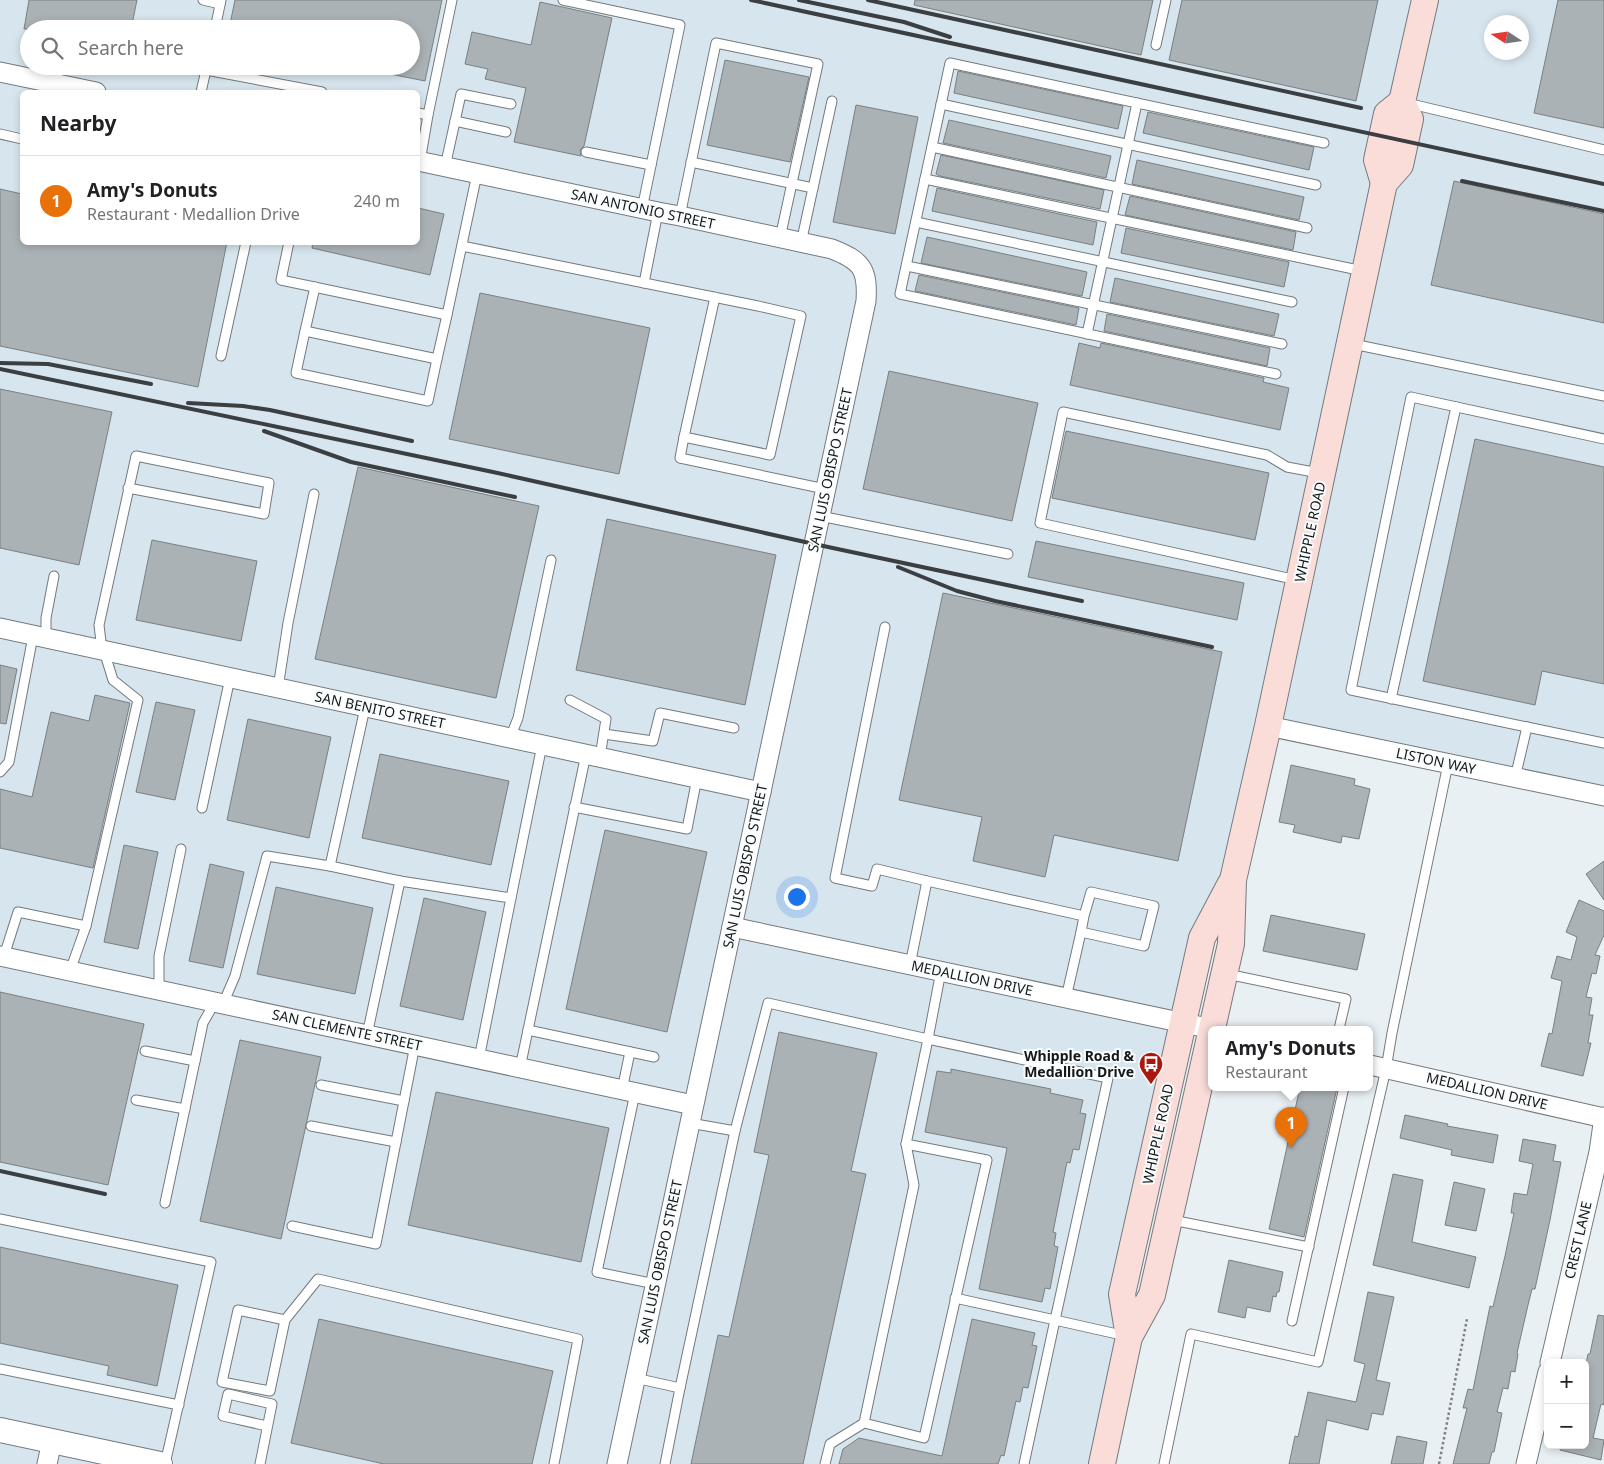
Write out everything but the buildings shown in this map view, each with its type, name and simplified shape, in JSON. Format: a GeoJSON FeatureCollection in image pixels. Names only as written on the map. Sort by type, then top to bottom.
{"type":"FeatureCollection","features":[{"type":"Feature","properties":{"kind":"main road","name":"WHIPPLE ROAD"},"geometry":{"type":"LineString","coordinates":[[1213,1026],[1231,944],[1233,880],[1268,726],[1384,183],[1400,165],[1410,119],[1402,102],[1425,0]]}},
{"type":"Feature","properties":{"kind":"main road","name":"WHIPPLE ROAD"},"geometry":{"type":"LineString","coordinates":[[1129,1336],[1122,1294],[1182,1023],[1202,938],[1233,880]]}},
{"type":"Feature","properties":{"kind":"main road","name":"WHIPPLE ROAD"},"geometry":{"type":"LineString","coordinates":[[1102,1464],[1129,1336],[1152,1295],[1208,1047]]}},
{"type":"Feature","properties":{"kind":"street"},"geometry":{"type":"LineString","coordinates":[[0,72],[86,90]]}},
{"type":"Feature","properties":{"kind":"street","name":"SAN ANTONIO STREET"},"geometry":{"type":"LineString","coordinates":[[420,161],[832,250],[850,256],[863,269]]}},
{"type":"Feature","properties":{"kind":"street","name":"SAN LUIS OBISPO STREET"},"geometry":{"type":"LineString","coordinates":[[617,1464],[866,301],[867,284],[863,269]]}},
{"type":"Feature","properties":{"kind":"street","name":"SAN BENITO STREET"},"geometry":{"type":"LineString","coordinates":[[0,628],[761,792]]}},
{"type":"Feature","properties":{"kind":"street","name":"LISTON WAY"},"geometry":{"type":"LineString","coordinates":[[1268,726],[1604,796]]}},
{"type":"Feature","properties":{"kind":"street","name":"MEDALLION DRIVE"},"geometry":{"type":"LineString","coordinates":[[732,927],[1208,1028]]}},
{"type":"Feature","properties":{"kind":"street","name":"SAN CLEMENTE STREET"},"geometry":{"type":"LineString","coordinates":[[2,956],[628,1091],[691,1114]]}},
{"type":"Feature","properties":{"kind":"street","name":"MEDALLION DRIVE"},"geometry":{"type":"LineString","coordinates":[[1378,1067],[1604,1118]]}},
{"type":"Feature","properties":{"kind":"street","name":"CREST LANE"},"geometry":{"type":"LineString","coordinates":[[1551,1359],[1599,1152],[1604,1118]]}},
{"type":"Feature","properties":{"kind":"street"},"geometry":{"type":"LineString","coordinates":[[1526,1464],[1544,1389]]}},
{"type":"Feature","properties":{"kind":"street"},"geometry":{"type":"LineString","coordinates":[[0,1430],[160,1464]]}},
{"type":"Feature","properties":{"kind":"street"},"geometry":{"type":"LineString","coordinates":[[47,1464],[52,1441]]}},
{"type":"Feature","properties":{"kind":"lane"},"geometry":{"type":"LineString","coordinates":[[203,0],[221,2],[217,20]]}},
{"type":"Feature","properties":{"kind":"lane"},"geometry":{"type":"LineString","coordinates":[[420,156],[452,0]]}},
{"type":"Feature","properties":{"kind":"lane"},"geometry":{"type":"LineString","coordinates":[[564,0],[680,25],[651,165],[650,211],[644,283]]}},
{"type":"Feature","properties":{"kind":"lane"},"geometry":{"type":"LineString","coordinates":[[1156,45],[1166,0]]}},
{"type":"Feature","properties":{"kind":"lane"},"geometry":{"type":"LineString","coordinates":[[680,216],[716,43],[818,64],[780,238]]}},
{"type":"Feature","properties":{"kind":"lane"},"geometry":{"type":"LineString","coordinates":[[1276,374],[900,294],[950,63],[1324,143]]}},
{"type":"Feature","properties":{"kind":"lane"},"geometry":{"type":"LineString","coordinates":[[201,90],[205,75]]}},
{"type":"Feature","properties":{"kind":"lane"},"geometry":{"type":"LineString","coordinates":[[240,75],[312,90]]}},
{"type":"Feature","properties":{"kind":"lane"},"geometry":{"type":"LineString","coordinates":[[445,167],[461,94],[511,104]]}},
{"type":"Feature","properties":{"kind":"lane"},"geometry":{"type":"LineString","coordinates":[[801,243],[832,101]]}},
{"type":"Feature","properties":{"kind":"lane"},"geometry":{"type":"LineString","coordinates":[[1402,102],[1604,150]]}},
{"type":"Feature","properties":{"kind":"lane"},"geometry":{"type":"LineString","coordinates":[[1087,334],[1137,103]]}},
{"type":"Feature","properties":{"kind":"lane"},"geometry":{"type":"LineString","coordinates":[[941,104],[1316,185]]}},
{"type":"Feature","properties":{"kind":"lane"},"geometry":{"type":"LineString","coordinates":[[420,113],[428,115]]}},
{"type":"Feature","properties":{"kind":"lane"},"geometry":{"type":"LineString","coordinates":[[455,121],[506,132]]}},
{"type":"Feature","properties":{"kind":"lane"},"geometry":{"type":"LineString","coordinates":[[0,134],[20,139]]}},
{"type":"Feature","properties":{"kind":"lane"},"geometry":{"type":"LineString","coordinates":[[932,147],[1307,228]]}},
{"type":"Feature","properties":{"kind":"lane"},"geometry":{"type":"LineString","coordinates":[[586,152],[651,165]]}},
{"type":"Feature","properties":{"kind":"lane"},"geometry":{"type":"LineString","coordinates":[[691,162],[813,188]]}},
{"type":"Feature","properties":{"kind":"lane"},"geometry":{"type":"LineString","coordinates":[[316,287],[296,373],[428,401],[477,174]]}},
{"type":"Feature","properties":{"kind":"lane"},"geometry":{"type":"LineString","coordinates":[[925,179],[1366,272]]}},
{"type":"Feature","properties":{"kind":"lane"},"geometry":{"type":"LineString","coordinates":[[916,222],[1292,302]]}},
{"type":"Feature","properties":{"kind":"lane"},"geometry":{"type":"LineString","coordinates":[[221,356],[245,245]]}},
{"type":"Feature","properties":{"kind":"lane"},"geometry":{"type":"LineString","coordinates":[[288,245],[281,280],[447,315]]}},
{"type":"Feature","properties":{"kind":"lane"},"geometry":{"type":"LineString","coordinates":[[462,246],[801,316],[770,455],[684,437]]}},
{"type":"Feature","properties":{"kind":"lane"},"geometry":{"type":"LineString","coordinates":[[907,266],[1282,344]]}},
{"type":"Feature","properties":{"kind":"lane"},"geometry":{"type":"LineString","coordinates":[[715,297],[680,458],[825,490]]}},
{"type":"Feature","properties":{"kind":"lane"},"geometry":{"type":"LineString","coordinates":[[305,331],[437,358]]}},
{"type":"Feature","properties":{"kind":"lane"},"geometry":{"type":"LineString","coordinates":[[1350,343],[1604,396]]}},
{"type":"Feature","properties":{"kind":"lane"},"geometry":{"type":"LineString","coordinates":[[1604,439],[1411,397],[1351,690],[1604,743]]}},
{"type":"Feature","properties":{"kind":"lane"},"geometry":{"type":"LineString","coordinates":[[1391,699],[1456,407]]}},
{"type":"Feature","properties":{"kind":"lane"},"geometry":{"type":"LineString","coordinates":[[1299,580],[1040,523],[1063,412],[1267,455],[1287,467],[1322,474]]}},
{"type":"Feature","properties":{"kind":"lane"},"geometry":{"type":"LineString","coordinates":[[70,971],[86,926],[138,700],[112,680],[103,651],[99,624],[128,488],[136,456],[269,483],[264,514],[128,488]]}},
{"type":"Feature","properties":{"kind":"lane"},"geometry":{"type":"LineString","coordinates":[[278,688],[288,623],[314,494]]}},
{"type":"Feature","properties":{"kind":"lane"},"geometry":{"type":"LineString","coordinates":[[820,516],[1008,554]]}},
{"type":"Feature","properties":{"kind":"lane"},"geometry":{"type":"LineString","coordinates":[[510,738],[518,718],[551,560]]}},
{"type":"Feature","properties":{"kind":"lane"},"geometry":{"type":"LineString","coordinates":[[0,772],[8,762],[46,618],[54,576]]}},
{"type":"Feature","properties":{"kind":"lane"},"geometry":{"type":"LineString","coordinates":[[885,627],[836,878],[872,886],[876,869],[1084,916]]}},
{"type":"Feature","properties":{"kind":"lane"},"geometry":{"type":"LineString","coordinates":[[202,808],[230,678]]}},
{"type":"Feature","properties":{"kind":"lane"},"geometry":{"type":"LineString","coordinates":[[520,1068],[574,807],[593,756],[604,734],[606,719],[570,700]]}},
{"type":"Feature","properties":{"kind":"lane"},"geometry":{"type":"LineString","coordinates":[[330,866],[365,708]]}},
{"type":"Feature","properties":{"kind":"lane"},"geometry":{"type":"LineString","coordinates":[[604,734],[653,741],[660,714],[734,728]]}},
{"type":"Feature","properties":{"kind":"lane"},"geometry":{"type":"LineString","coordinates":[[1515,778],[1527,727]]}},
{"type":"Feature","properties":{"kind":"lane"},"geometry":{"type":"LineString","coordinates":[[479,1059],[542,745]]}},
{"type":"Feature","properties":{"kind":"lane"},"geometry":{"type":"LineString","coordinates":[[1164,1464],[1191,1334],[1318,1362],[1378,1067],[1392,1033],[1448,764]]}},
{"type":"Feature","properties":{"kind":"lane"},"geometry":{"type":"LineString","coordinates":[[574,807],[687,829],[697,778]]}},
{"type":"Feature","properties":{"kind":"lane"},"geometry":{"type":"LineString","coordinates":[[159,990],[159,956],[181,849]]}},
{"type":"Feature","properties":{"kind":"lane"},"geometry":{"type":"LineString","coordinates":[[165,1203],[203,1023],[219,1003],[235,976],[267,856],[330,866],[400,881],[511,898]]}},
{"type":"Feature","properties":{"kind":"lane"},"geometry":{"type":"LineString","coordinates":[[367,1035],[400,881]]}},
{"type":"Feature","properties":{"kind":"lane"},"geometry":{"type":"LineString","coordinates":[[910,965],[926,881]]}},
{"type":"Feature","properties":{"kind":"lane"},"geometry":{"type":"LineString","coordinates":[[1066,998],[1084,916],[1091,892],[1154,906],[1144,946],[1081,932]]}},
{"type":"Feature","properties":{"kind":"lane"},"geometry":{"type":"LineString","coordinates":[[2,956],[18,912],[86,926]]}},
{"type":"Feature","properties":{"kind":"lane"},"geometry":{"type":"LineString","coordinates":[[864,1423],[914,1185],[906,1144],[941,971]]}},
{"type":"Feature","properties":{"kind":"lane"},"geometry":{"type":"LineString","coordinates":[[1224,973],[1346,999],[1340,1026]]}},
{"type":"Feature","properties":{"kind":"lane"},"geometry":{"type":"LineString","coordinates":[[665,1464],[735,1131],[768,1003],[1108,1078],[1024,1464]]}},
{"type":"Feature","properties":{"kind":"lane"},"geometry":{"type":"LineString","coordinates":[[528,1030],[654,1057]]}},
{"type":"Feature","properties":{"kind":"lane"},"geometry":{"type":"LineString","coordinates":[[292,1226],[376,1244],[415,1045]]}},
{"type":"Feature","properties":{"kind":"lane"},"geometry":{"type":"LineString","coordinates":[[145,1050],[195,1061]]}},
{"type":"Feature","properties":{"kind":"lane"},"geometry":{"type":"LineString","coordinates":[[630,1052],[628,1091],[598,1272],[655,1284]]}},
{"type":"Feature","properties":{"kind":"lane"},"geometry":{"type":"LineString","coordinates":[[321,1084],[404,1101]]}},
{"type":"Feature","properties":{"kind":"lane"},"geometry":{"type":"LineString","coordinates":[[1292,1321],[1343,1091]]}},
{"type":"Feature","properties":{"kind":"lane"},"geometry":{"type":"LineString","coordinates":[[136,1100],[185,1108]]}},
{"type":"Feature","properties":{"kind":"lane"},"geometry":{"type":"LineString","coordinates":[[691,1114],[735,1131]]}},
{"type":"Feature","properties":{"kind":"lane"},"geometry":{"type":"LineString","coordinates":[[311,1126],[396,1142]]}},
{"type":"Feature","properties":{"kind":"lane"},"geometry":{"type":"LineString","coordinates":[[825,1464],[830,1444],[864,1423],[924,1438],[987,1160],[906,1144]]}},
{"type":"Feature","properties":{"kind":"lane"},"geometry":{"type":"LineString","coordinates":[[0,1219],[211,1262],[165,1464]]}},
{"type":"Feature","properties":{"kind":"lane"},"geometry":{"type":"LineString","coordinates":[[1170,1219],[1309,1247]]}},
{"type":"Feature","properties":{"kind":"lane"},"geometry":{"type":"LineString","coordinates":[[285,1320],[238,1310],[222,1382],[270,1390],[285,1320],[318,1279],[578,1339],[554,1464]]}},
{"type":"Feature","properties":{"kind":"lane"},"geometry":{"type":"LineString","coordinates":[[955,1298],[1129,1336]]}},
{"type":"Feature","properties":{"kind":"lane"},"geometry":{"type":"LineString","coordinates":[[0,1369],[178,1405]]}},
{"type":"Feature","properties":{"kind":"lane"},"geometry":{"type":"LineString","coordinates":[[635,1378],[680,1388]]}},
{"type":"Feature","properties":{"kind":"lane"},"geometry":{"type":"LineString","coordinates":[[260,1464],[272,1404],[228,1394],[222,1416],[267,1426]]}},
{"type":"Feature","properties":{"kind":"path"},"geometry":{"type":"LineString","coordinates":[[1440,1464],[1467,1319]]}},
{"type":"Feature","properties":{"kind":"shaded area"},"geometry":{"type":"Polygon","coordinates":[[[0,0],[1604,0],[1604,796],[1268,726],[1202,938],[1102,1464],[0,1464],[0,0]]]}},
{"type":"Feature","properties":{"kind":"railway"},"geometry":{"type":"LineString","coordinates":[[751,0],[1604,184]]}},
{"type":"Feature","properties":{"kind":"railway"},"geometry":{"type":"LineString","coordinates":[[799,0],[904,22],[950,37]]}},
{"type":"Feature","properties":{"kind":"railway"},"geometry":{"type":"LineString","coordinates":[[868,0],[1361,108]]}},
{"type":"Feature","properties":{"kind":"railway"},"geometry":{"type":"LineString","coordinates":[[1462,181],[1604,211]]}},
{"type":"Feature","properties":{"kind":"railway"},"geometry":{"type":"LineString","coordinates":[[0,363],[48,364],[151,384]]}},
{"type":"Feature","properties":{"kind":"railway"},"geometry":{"type":"LineString","coordinates":[[0,369],[493,472],[814,544],[1082,601]]}},
{"type":"Feature","properties":{"kind":"railway"},"geometry":{"type":"LineString","coordinates":[[188,403],[243,406],[270,410],[412,441]]}},
{"type":"Feature","properties":{"kind":"railway"},"geometry":{"type":"LineString","coordinates":[[264,431],[351,462],[515,497]]}},
{"type":"Feature","properties":{"kind":"railway"},"geometry":{"type":"LineString","coordinates":[[898,567],[957,591],[995,601],[1212,647]]}},
{"type":"Feature","properties":{"kind":"railway"},"geometry":{"type":"LineString","coordinates":[[0,1171],[105,1194]]}},
{"type":"Feature","properties":{"kind":"place","name":"Whipple Road & Medallion Drive"},"geometry":{"type":"Point","coordinates":[1151,1085]}},
{"type":"Feature","properties":{"kind":"place","name":"Amy's Donuts"},"geometry":{"type":"Point","coordinates":[1291,1148]}}]}
